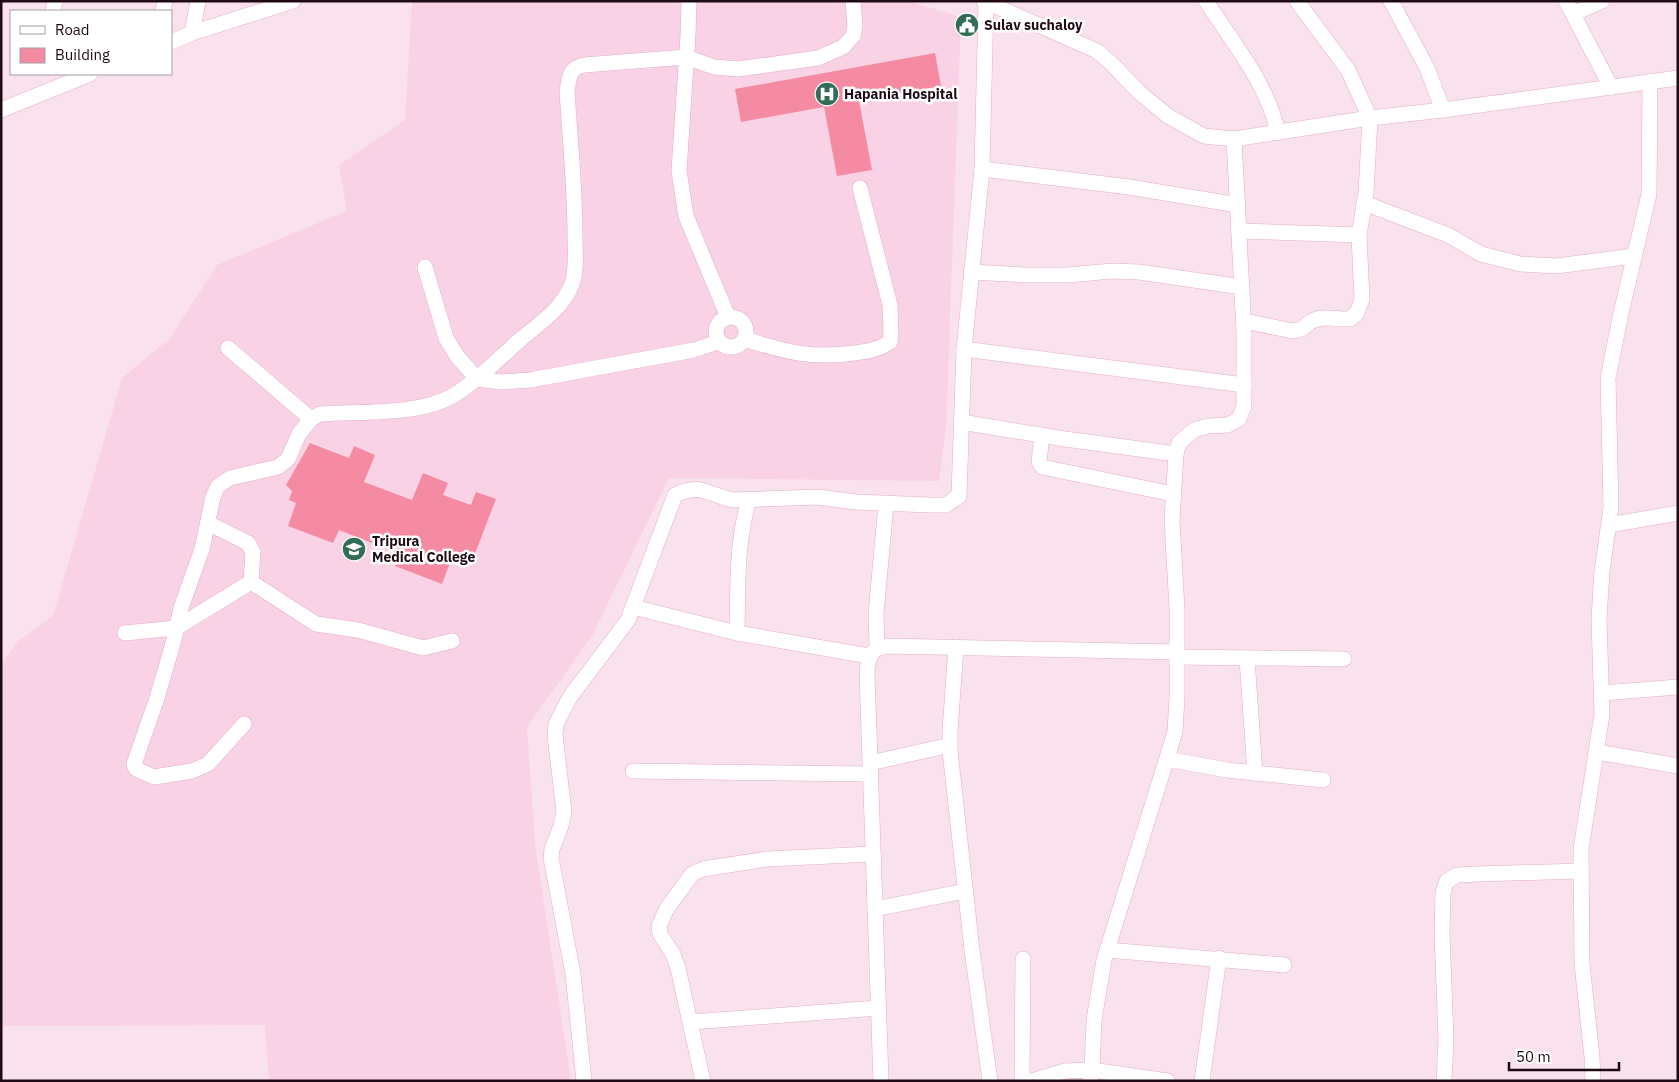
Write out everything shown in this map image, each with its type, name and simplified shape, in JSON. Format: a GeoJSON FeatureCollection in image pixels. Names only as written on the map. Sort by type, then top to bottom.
{"type":"FeatureCollection","features":[{"type":"Feature","properties":{"kind":"street"},"geometry":{"type":"LineString","coordinates":[[192,33],[198,1]]}},
{"type":"Feature","properties":{"kind":"street"},"geometry":{"type":"LineString","coordinates":[[172,42],[192,33],[293,1]]}},
{"type":"Feature","properties":{"kind":"street"},"geometry":{"type":"LineString","coordinates":[[688,1],[679,171],[686,216],[728,317]]}},
{"type":"Feature","properties":{"kind":"street"},"geometry":{"type":"LineString","coordinates":[[244,724],[208,764],[192,771],[154,777],[136,769],[134,764],[157,698],[181,608],[202,549],[213,497],[218,486],[230,478],[278,467],[288,459],[300,434],[311,419],[320,414],[414,409],[438,403],[454,395],[477,379],[495,361],[552,314],[565,298],[572,282],[575,226],[567,91],[570,74],[575,68],[584,65],[686,57],[714,67],[738,69],[818,58],[843,47],[852,36],[856,26],[853,1]]}},
{"type":"Feature","properties":{"kind":"street"},"geometry":{"type":"LineString","coordinates":[[1206,1],[1253,74],[1274,114],[1278,133]]}},
{"type":"Feature","properties":{"kind":"street"},"geometry":{"type":"LineString","coordinates":[[1244,321],[1293,331],[1301,330],[1313,320],[1328,317],[1350,319],[1358,313],[1362,299],[1359,235],[1366,193],[1370,118],[1348,70],[1297,1]]}},
{"type":"Feature","properties":{"kind":"street"},"geometry":{"type":"LineString","coordinates":[[1391,1],[1427,68],[1443,110]]}},
{"type":"Feature","properties":{"kind":"street"},"geometry":{"type":"LineString","coordinates":[[1602,1],[1570,7],[1612,87]]}},
{"type":"Feature","properties":{"kind":"street"},"geometry":{"type":"LineString","coordinates":[[584,1081],[573,974],[551,858],[564,812],[555,735],[556,724],[570,697],[628,620],[675,495],[686,490],[698,489],[733,500],[818,497],[886,504],[946,504],[953,502],[960,496],[964,348],[982,168],[985,2],[1097,51],[1140,93],[1168,116],[1204,136],[1234,139],[1370,118],[1678,78]]}},
{"type":"Feature","properties":{"kind":"street"},"geometry":{"type":"LineString","coordinates":[[1,110],[50,82],[85,75]]}},
{"type":"Feature","properties":{"kind":"street"},"geometry":{"type":"LineString","coordinates":[[1593,1081],[1582,964],[1581,849],[1602,714],[1600,609],[1602,571],[1611,508],[1608,378],[1648,194],[1650,82]]}},
{"type":"Feature","properties":{"kind":"street"},"geometry":{"type":"LineString","coordinates":[[1091,1075],[1094,1020],[1104,960],[1172,745],[1176,720],[1177,609],[1172,521],[1176,454],[1179,443],[1194,430],[1208,426],[1228,425],[1239,419],[1244,406],[1244,321],[1234,139]]}},
{"type":"Feature","properties":{"kind":"street"},"geometry":{"type":"LineString","coordinates":[[982,168],[1129,187],[1238,205]]}},
{"type":"Feature","properties":{"kind":"street"},"geometry":{"type":"LineString","coordinates":[[745,339],[781,350],[806,355],[832,356],[881,348],[890,342],[890,305],[860,188]]}},
{"type":"Feature","properties":{"kind":"street"},"geometry":{"type":"LineString","coordinates":[[1364,204],[1448,235],[1481,254],[1520,264],[1556,266],[1634,256]]}},
{"type":"Feature","properties":{"kind":"street"},"geometry":{"type":"LineString","coordinates":[[1239,231],[1359,235]]}},
{"type":"Feature","properties":{"kind":"street"},"geometry":{"type":"LineString","coordinates":[[425,267],[446,338],[457,356],[477,379],[501,382],[530,380],[694,350],[712,344],[717,340]]}},
{"type":"Feature","properties":{"kind":"street"},"geometry":{"type":"LineString","coordinates":[[971,272],[1025,275],[1068,275],[1112,271],[1139,272],[1242,287]]}},
{"type":"Feature","properties":{"kind":"street"},"geometry":{"type":"LineString","coordinates":[[728,317],[738,318],[747,330],[742,343],[733,348],[724,346],[717,340],[715,333],[721,320],[728,317]]}},
{"type":"Feature","properties":{"kind":"street"},"geometry":{"type":"LineString","coordinates":[[228,348],[311,419]]}},
{"type":"Feature","properties":{"kind":"street"},"geometry":{"type":"LineString","coordinates":[[964,348],[1244,385]]}},
{"type":"Feature","properties":{"kind":"street"},"geometry":{"type":"LineString","coordinates":[[961,422],[1176,454]]}},
{"type":"Feature","properties":{"kind":"street"},"geometry":{"type":"LineString","coordinates":[[1042,435],[1039,462],[1042,467],[1173,494]]}},
{"type":"Feature","properties":{"kind":"street"},"geometry":{"type":"LineString","coordinates":[[737,633],[739,549],[742,522],[749,500]]}},
{"type":"Feature","properties":{"kind":"street"},"geometry":{"type":"LineString","coordinates":[[881,1081],[867,673],[873,652],[886,504]]}},
{"type":"Feature","properties":{"kind":"street"},"geometry":{"type":"LineString","coordinates":[[1608,525],[1678,513]]}},
{"type":"Feature","properties":{"kind":"street"},"geometry":{"type":"LineString","coordinates":[[208,523],[248,543],[253,552],[251,582]]}},
{"type":"Feature","properties":{"kind":"street"},"geometry":{"type":"LineString","coordinates":[[125,633],[176,628],[251,582]]}},
{"type":"Feature","properties":{"kind":"street"},"geometry":{"type":"LineString","coordinates":[[251,582],[316,624],[358,630],[423,648],[452,641]]}},
{"type":"Feature","properties":{"kind":"street"},"geometry":{"type":"LineString","coordinates":[[633,607],[737,633],[873,652],[886,646],[956,647],[1177,654],[1247,659],[1344,659]]}},
{"type":"Feature","properties":{"kind":"street"},"geometry":{"type":"LineString","coordinates":[[956,647],[950,745],[965,891],[990,1081]]}},
{"type":"Feature","properties":{"kind":"street"},"geometry":{"type":"LineString","coordinates":[[1247,659],[1255,773]]}},
{"type":"Feature","properties":{"kind":"street"},"geometry":{"type":"LineString","coordinates":[[1602,693],[1678,687]]}},
{"type":"Feature","properties":{"kind":"street"},"geometry":{"type":"LineString","coordinates":[[633,771],[871,768],[950,745]]}},
{"type":"Feature","properties":{"kind":"street"},"geometry":{"type":"LineString","coordinates":[[1597,752],[1678,766]]}},
{"type":"Feature","properties":{"kind":"street"},"geometry":{"type":"LineString","coordinates":[[1167,759],[1227,770],[1323,780]]}},
{"type":"Feature","properties":{"kind":"street"},"geometry":{"type":"LineString","coordinates":[[703,1081],[678,968],[673,954],[660,934],[659,926],[666,910],[692,874],[704,869],[768,860],[873,854]]}},
{"type":"Feature","properties":{"kind":"street"},"geometry":{"type":"LineString","coordinates":[[1444,1081],[1446,1040],[1442,933],[1443,892],[1447,881],[1457,875],[1581,871]]}},
{"type":"Feature","properties":{"kind":"street"},"geometry":{"type":"LineString","coordinates":[[875,909],[965,891]]}},
{"type":"Feature","properties":{"kind":"street"},"geometry":{"type":"LineString","coordinates":[[1107,950],[1284,965]]}},
{"type":"Feature","properties":{"kind":"street"},"geometry":{"type":"LineString","coordinates":[[1202,1081],[1219,958]]}},
{"type":"Feature","properties":{"kind":"street"},"geometry":{"type":"LineString","coordinates":[[1022,1081],[1023,959]]}},
{"type":"Feature","properties":{"kind":"street"},"geometry":{"type":"LineString","coordinates":[[691,1022],[878,1008]]}},
{"type":"Feature","properties":{"kind":"street"},"geometry":{"type":"LineString","coordinates":[[1032,1081],[1066,1071],[1091,1075],[1167,1081]]}},
{"type":"Feature","properties":{"kind":"shaded area","name":"Tripura Medical College"},"geometry":{"type":"Polygon","coordinates":[[[412,1],[909,1],[961,17],[946,426],[939,481],[669,478],[592,636],[527,727],[535,844],[571,1081],[269,1081],[265,1025],[1,1026],[1,665],[18,641],[53,616],[122,378],[170,338],[217,265],[347,211],[339,165],[405,120],[412,1]]]}},
{"type":"Feature","properties":{"kind":"building","name":"Hapania Hospital"},"geometry":{"type":"Polygon","coordinates":[[[935,53],[941,86],[859,101],[872,170],[837,176],[824,107],[741,122],[735,89],[935,53]]]}},
{"type":"Feature","properties":{"kind":"building"},"geometry":{"type":"Polygon","coordinates":[[[310,443],[349,458],[354,446],[375,455],[364,482],[412,500],[423,473],[448,483],[443,495],[471,505],[476,492],[496,499],[473,559],[461,555],[458,562],[451,560],[442,584],[395,566],[400,554],[339,530],[333,543],[288,526],[296,503],[289,500],[292,491],[286,485],[310,443]]]}},
{"type":"Feature","properties":{"kind":"place","name":"Sulav suchaloy"},"geometry":{"type":"Point","coordinates":[967,25]}},
{"type":"Feature","properties":{"kind":"place","name":"Hapania Hospital"},"geometry":{"type":"Point","coordinates":[827,94]}},
{"type":"Feature","properties":{"kind":"place","name":"Tripura Medical College"},"geometry":{"type":"Point","coordinates":[354,549]}}]}
